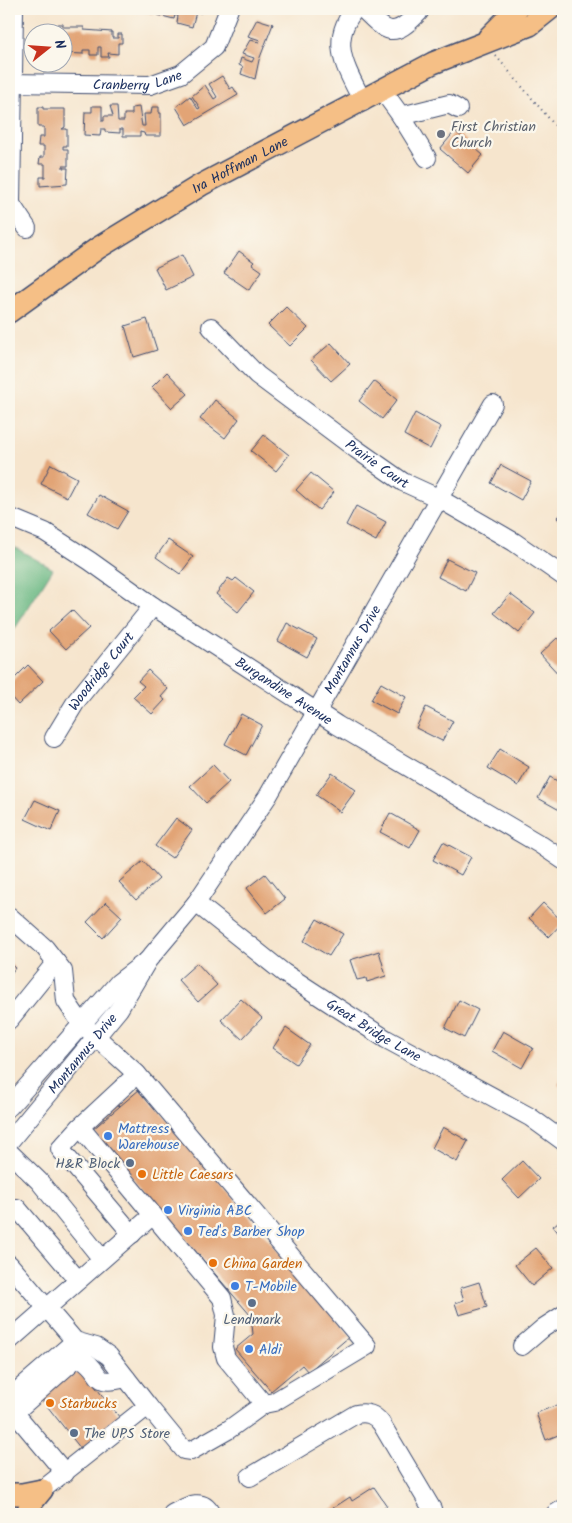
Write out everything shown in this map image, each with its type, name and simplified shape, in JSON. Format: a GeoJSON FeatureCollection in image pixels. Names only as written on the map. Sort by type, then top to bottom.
{"type":"FeatureCollection","features":[{"type":"Feature","properties":{"kind":"main road","name":"Ira Hoffman Lane"},"geometry":{"type":"LineString","coordinates":[[484,43],[517,9]]}},
{"type":"Feature","properties":{"kind":"main road","name":"Ira Hoffman Lane"},"geometry":{"type":"LineString","coordinates":[[9,312],[143,219],[201,185],[363,102],[433,63],[530,25],[550,9]]}},
{"type":"Feature","properties":{"kind":"main road"},"geometry":{"type":"LineString","coordinates":[[9,1494],[22,1494],[42,1490]]}},
{"type":"Feature","properties":{"kind":"main road"},"geometry":{"type":"LineString","coordinates":[[27,1514],[30,1506],[42,1490]]}},
{"type":"Feature","properties":{"kind":"street"},"geometry":{"type":"LineString","coordinates":[[14,9],[10,204],[27,228]]}},
{"type":"Feature","properties":{"kind":"street","name":"Cranberry Lane"},"geometry":{"type":"LineString","coordinates":[[11,83],[150,85],[181,74],[214,47],[229,9]]}},
{"type":"Feature","properties":{"kind":"street"},"geometry":{"type":"LineString","coordinates":[[355,9],[344,23],[340,37],[343,55],[363,102]]}},
{"type":"Feature","properties":{"kind":"street"},"geometry":{"type":"LineString","coordinates":[[362,9],[381,27],[390,30],[397,30],[405,26],[419,12]]}},
{"type":"Feature","properties":{"kind":"street"},"geometry":{"type":"LineString","coordinates":[[383,91],[427,158]]}},
{"type":"Feature","properties":{"kind":"street"},"geometry":{"type":"LineString","coordinates":[[401,116],[449,104],[458,109]]}},
{"type":"Feature","properties":{"kind":"street","name":"Prairie Court"},"geometry":{"type":"LineString","coordinates":[[211,327],[257,375],[403,482],[438,498],[514,542],[563,576]]}},
{"type":"Feature","properties":{"kind":"street","name":"Montannus Drive"},"geometry":{"type":"LineString","coordinates":[[9,1142],[129,996],[148,960],[196,903],[268,796],[493,404]]}},
{"type":"Feature","properties":{"kind":"street","name":"Burgandine Avenue"},"geometry":{"type":"LineString","coordinates":[[9,516],[45,532],[90,561],[153,606],[317,712],[541,845],[563,860]]}},
{"type":"Feature","properties":{"kind":"street","name":"Woodridge Court"},"geometry":{"type":"LineString","coordinates":[[54,738],[77,700],[153,606]]}},
{"type":"Feature","properties":{"kind":"street","name":"Great Bridge Lane"},"geometry":{"type":"LineString","coordinates":[[196,903],[284,973],[386,1039],[530,1117],[563,1141]]}},
{"type":"Feature","properties":{"kind":"street"},"geometry":{"type":"LineString","coordinates":[[9,916],[45,948],[63,971],[66,1001],[81,1023],[137,1074],[367,1346],[274,1402],[264,1404],[228,1430],[191,1451],[184,1450],[109,1356],[96,1346],[75,1341],[9,1264]]}},
{"type":"Feature","properties":{"kind":"street","name":"Montannus Drive"},"geometry":{"type":"LineString","coordinates":[[9,1107],[118,983],[148,960]]}},
{"type":"Feature","properties":{"kind":"street"},"geometry":{"type":"LineString","coordinates":[[9,1020],[56,962]]}},
{"type":"Feature","properties":{"kind":"street"},"geometry":{"type":"LineString","coordinates":[[132,1234],[60,1149],[80,1127],[137,1074]]}},
{"type":"Feature","properties":{"kind":"street"},"geometry":{"type":"LineString","coordinates":[[80,1127],[222,1298],[226,1315],[222,1347],[226,1358],[264,1404]]}},
{"type":"Feature","properties":{"kind":"street"},"geometry":{"type":"LineString","coordinates":[[9,1152],[39,1181],[102,1259]]}},
{"type":"Feature","properties":{"kind":"street"},"geometry":{"type":"LineString","coordinates":[[9,1215],[17,1208],[78,1280]]}},
{"type":"Feature","properties":{"kind":"street"},"geometry":{"type":"LineString","coordinates":[[9,1341],[153,1215]]}},
{"type":"Feature","properties":{"kind":"street"},"geometry":{"type":"LineString","coordinates":[[522,1346],[543,1328],[563,1315]]}},
{"type":"Feature","properties":{"kind":"street"},"geometry":{"type":"LineString","coordinates":[[10,1406],[75,1341]]}},
{"type":"Feature","properties":{"kind":"street"},"geometry":{"type":"LineString","coordinates":[[10,1406],[73,1361],[81,1358],[87,1362],[101,1381],[109,1383],[126,1378]]}},
{"type":"Feature","properties":{"kind":"street"},"geometry":{"type":"LineString","coordinates":[[10,1406],[64,1473]]}},
{"type":"Feature","properties":{"kind":"street"},"geometry":{"type":"LineString","coordinates":[[42,1490],[148,1406]]}},
{"type":"Feature","properties":{"kind":"street"},"geometry":{"type":"LineString","coordinates":[[250,1477],[356,1414],[365,1413],[377,1418],[381,1423],[432,1509],[433,1514]]}},
{"type":"Feature","properties":{"kind":"street"},"geometry":{"type":"LineString","coordinates":[[172,1514],[193,1504],[205,1506],[211,1514]]}},
{"type":"Feature","properties":{"kind":"street"},"geometry":{"type":"LineString","coordinates":[[555,1514],[563,1509]]}},
{"type":"Feature","properties":{"kind":"path"},"geometry":{"type":"LineString","coordinates":[[484,43],[549,116],[563,136]]}},
{"type":"Feature","properties":{"kind":"green space"},"geometry":{"type":"Polygon","coordinates":[[[9,544],[53,569],[9,638],[9,544]]]}},
{"type":"Feature","properties":{"kind":"building"},"geometry":{"type":"Polygon","coordinates":[[[140,9],[202,9],[201,13],[196,12],[192,27],[177,23],[178,16],[175,15],[174,19],[158,15],[158,12],[154,11],[153,14],[139,11],[140,9]]]}},
{"type":"Feature","properties":{"kind":"building"},"geometry":{"type":"Polygon","coordinates":[[[395,9],[400,9],[400,13],[395,13],[395,9]]]}},
{"type":"Feature","properties":{"kind":"building"},"geometry":{"type":"Polygon","coordinates":[[[257,19],[273,24],[259,60],[255,79],[241,74],[243,67],[239,65],[241,58],[252,62],[254,58],[242,54],[250,40],[259,42],[260,40],[248,36],[257,19]]]}},
{"type":"Feature","properties":{"kind":"building"},"geometry":{"type":"Polygon","coordinates":[[[72,27],[112,32],[112,38],[118,38],[118,34],[122,34],[122,43],[118,43],[118,54],[108,53],[109,57],[101,57],[101,47],[98,47],[98,55],[90,55],[90,50],[83,50],[83,54],[72,53],[72,27]]]}},
{"type":"Feature","properties":{"kind":"building"},"geometry":{"type":"Polygon","coordinates":[[[222,76],[230,89],[233,87],[238,95],[187,125],[176,107],[190,96],[198,109],[200,108],[192,96],[205,85],[214,99],[217,97],[209,84],[222,76]]]}},
{"type":"Feature","properties":{"kind":"building"},"geometry":{"type":"Polygon","coordinates":[[[92,106],[102,106],[102,121],[104,121],[104,116],[113,116],[110,106],[117,106],[118,121],[124,121],[124,114],[132,114],[132,108],[139,107],[142,126],[145,126],[144,114],[151,114],[152,107],[159,107],[159,113],[161,113],[161,136],[145,136],[144,133],[140,132],[140,136],[123,136],[123,129],[120,129],[120,133],[105,132],[105,129],[101,129],[100,136],[84,135],[85,112],[92,112],[92,106]]]}},
{"type":"Feature","properties":{"kind":"building"},"geometry":{"type":"Polygon","coordinates":[[[38,107],[43,107],[43,109],[65,109],[65,127],[62,129],[67,129],[67,146],[63,146],[63,149],[68,149],[68,166],[63,166],[63,168],[68,168],[67,184],[40,186],[40,177],[45,177],[45,164],[39,164],[40,157],[44,157],[44,146],[38,146],[39,137],[44,137],[44,127],[38,127],[38,107]]]}},
{"type":"Feature","properties":{"kind":"building"},"geometry":{"type":"Polygon","coordinates":[[[455,131],[483,155],[468,173],[440,149],[455,131]]]}},
{"type":"Feature","properties":{"kind":"building"},"geometry":{"type":"Polygon","coordinates":[[[239,251],[254,262],[252,264],[262,271],[249,290],[224,273],[239,251]]]}},
{"type":"Feature","properties":{"kind":"building"},"geometry":{"type":"Polygon","coordinates":[[[182,255],[193,277],[166,290],[155,268],[182,255]]]}},
{"type":"Feature","properties":{"kind":"building"},"geometry":{"type":"Polygon","coordinates":[[[286,307],[308,328],[290,346],[268,325],[286,307]]]}},
{"type":"Feature","properties":{"kind":"building"},"geometry":{"type":"Polygon","coordinates":[[[147,319],[157,350],[134,357],[125,326],[147,319]]]}},
{"type":"Feature","properties":{"kind":"building"},"geometry":{"type":"Polygon","coordinates":[[[331,343],[350,364],[331,381],[311,360],[331,343]]]}},
{"type":"Feature","properties":{"kind":"building"},"geometry":{"type":"Polygon","coordinates":[[[167,372],[188,394],[172,408],[152,387],[167,372]]]}},
{"type":"Feature","properties":{"kind":"building"},"geometry":{"type":"Polygon","coordinates":[[[374,381],[397,400],[382,419],[359,401],[374,381]]]}},
{"type":"Feature","properties":{"kind":"building"},"geometry":{"type":"Polygon","coordinates":[[[215,400],[239,419],[225,438],[200,419],[215,400]]]}},
{"type":"Feature","properties":{"kind":"building"},"geometry":{"type":"Polygon","coordinates":[[[415,413],[441,427],[430,449],[404,435],[415,413]]]}},
{"type":"Feature","properties":{"kind":"building"},"geometry":{"type":"Polygon","coordinates":[[[264,435],[289,455],[276,471],[251,451],[264,435]]]}},
{"type":"Feature","properties":{"kind":"building"},"geometry":{"type":"Polygon","coordinates":[[[51,464],[77,478],[67,497],[41,484],[51,464]]]}},
{"type":"Feature","properties":{"kind":"building"},"geometry":{"type":"Polygon","coordinates":[[[501,465],[531,481],[521,500],[491,483],[501,465]]]}},
{"type":"Feature","properties":{"kind":"building"},"geometry":{"type":"Polygon","coordinates":[[[311,473],[334,492],[319,510],[296,490],[311,473]]]}},
{"type":"Feature","properties":{"kind":"building"},"geometry":{"type":"Polygon","coordinates":[[[99,495],[128,511],[117,529],[88,513],[99,495]]]}},
{"type":"Feature","properties":{"kind":"building"},"geometry":{"type":"Polygon","coordinates":[[[356,506],[386,522],[376,541],[346,525],[356,506]]]}},
{"type":"Feature","properties":{"kind":"building"},"geometry":{"type":"Polygon","coordinates":[[[563,512],[563,524],[557,518],[563,512]]]}},
{"type":"Feature","properties":{"kind":"building"},"geometry":{"type":"Polygon","coordinates":[[[168,540],[193,557],[180,574],[156,557],[168,540]]]}},
{"type":"Feature","properties":{"kind":"building"},"geometry":{"type":"Polygon","coordinates":[[[447,559],[475,573],[466,591],[438,577],[447,559]]]}},
{"type":"Feature","properties":{"kind":"building"},"geometry":{"type":"Polygon","coordinates":[[[228,578],[233,581],[236,578],[254,592],[238,612],[216,594],[228,578]]]}},
{"type":"Feature","properties":{"kind":"building"},"geometry":{"type":"Polygon","coordinates":[[[510,594],[535,613],[519,633],[494,613],[510,594]]]}},
{"type":"Feature","properties":{"kind":"building"},"geometry":{"type":"Polygon","coordinates":[[[72,610],[89,628],[66,649],[49,631],[72,610]]]}},
{"type":"Feature","properties":{"kind":"building"},"geometry":{"type":"Polygon","coordinates":[[[287,623],[317,639],[307,657],[278,641],[287,623]]]}},
{"type":"Feature","properties":{"kind":"building"},"geometry":{"type":"Polygon","coordinates":[[[557,638],[563,645],[563,675],[561,677],[540,654],[557,638]]]}},
{"type":"Feature","properties":{"kind":"building"},"geometry":{"type":"Polygon","coordinates":[[[28,665],[43,681],[18,705],[9,695],[9,684],[28,665]]]}},
{"type":"Feature","properties":{"kind":"building"},"geometry":{"type":"Polygon","coordinates":[[[148,670],[168,689],[161,697],[165,700],[152,714],[133,697],[144,686],[138,681],[148,670]]]}},
{"type":"Feature","properties":{"kind":"building"},"geometry":{"type":"Polygon","coordinates":[[[381,683],[406,697],[397,714],[371,700],[381,683]]]}},
{"type":"Feature","properties":{"kind":"building"},"geometry":{"type":"Polygon","coordinates":[[[426,707],[453,721],[442,741],[416,728],[426,707]]]}},
{"type":"Feature","properties":{"kind":"building"},"geometry":{"type":"Polygon","coordinates":[[[241,714],[262,725],[246,755],[225,744],[241,714]]]}},
{"type":"Feature","properties":{"kind":"building"},"geometry":{"type":"Polygon","coordinates":[[[500,749],[529,767],[518,786],[488,768],[500,749]]]}},
{"type":"Feature","properties":{"kind":"building"},"geometry":{"type":"Polygon","coordinates":[[[213,765],[229,782],[206,803],[190,786],[213,765]]]}},
{"type":"Feature","properties":{"kind":"building"},"geometry":{"type":"Polygon","coordinates":[[[332,773],[356,790],[340,812],[316,795],[332,773]]]}},
{"type":"Feature","properties":{"kind":"building"},"geometry":{"type":"Polygon","coordinates":[[[550,777],[563,784],[563,812],[538,798],[550,777]]]}},
{"type":"Feature","properties":{"kind":"building"},"geometry":{"type":"Polygon","coordinates":[[[35,800],[60,811],[51,831],[25,819],[35,800]]]}},
{"type":"Feature","properties":{"kind":"building"},"geometry":{"type":"Polygon","coordinates":[[[390,813],[420,830],[410,848],[380,832],[390,813]]]}},
{"type":"Feature","properties":{"kind":"building"},"geometry":{"type":"Polygon","coordinates":[[[176,818],[192,830],[172,858],[155,846],[176,818]]]}},
{"type":"Feature","properties":{"kind":"building"},"geometry":{"type":"Polygon","coordinates":[[[443,842],[471,857],[461,875],[433,860],[443,842]]]}},
{"type":"Feature","properties":{"kind":"building"},"geometry":{"type":"Polygon","coordinates":[[[143,861],[159,879],[136,900],[119,882],[143,861]]]}},
{"type":"Feature","properties":{"kind":"building"},"geometry":{"type":"Polygon","coordinates":[[[265,874],[285,899],[267,913],[247,888],[265,874]]]}},
{"type":"Feature","properties":{"kind":"building"},"geometry":{"type":"Polygon","coordinates":[[[106,902],[122,917],[103,938],[87,922],[106,902]]]}},
{"type":"Feature","properties":{"kind":"building"},"geometry":{"type":"Polygon","coordinates":[[[543,903],[563,922],[549,937],[529,918],[543,903]]]}},
{"type":"Feature","properties":{"kind":"building"},"geometry":{"type":"Polygon","coordinates":[[[317,919],[343,934],[329,956],[304,941],[317,919]]]}},
{"type":"Feature","properties":{"kind":"building"},"geometry":{"type":"Polygon","coordinates":[[[379,951],[386,976],[367,982],[366,978],[357,980],[350,960],[379,951]]]}},
{"type":"Feature","properties":{"kind":"building"},"geometry":{"type":"Polygon","coordinates":[[[9,963],[15,968],[9,976],[9,963]]]}},
{"type":"Feature","properties":{"kind":"building"},"geometry":{"type":"Polygon","coordinates":[[[197,963],[217,985],[198,1002],[178,980],[197,963]]]}},
{"type":"Feature","properties":{"kind":"building"},"geometry":{"type":"Polygon","coordinates":[[[241,999],[262,1018],[242,1039],[221,1020],[241,999]]]}},
{"type":"Feature","properties":{"kind":"building"},"geometry":{"type":"Polygon","coordinates":[[[459,1000],[478,1010],[464,1038],[445,1028],[459,1000]]]}},
{"type":"Feature","properties":{"kind":"building"},"geometry":{"type":"Polygon","coordinates":[[[286,1028],[310,1045],[296,1064],[273,1048],[286,1028]]]}},
{"type":"Feature","properties":{"kind":"building"},"geometry":{"type":"Polygon","coordinates":[[[503,1031],[533,1048],[522,1068],[492,1051],[503,1031]]]}},
{"type":"Feature","properties":{"kind":"building"},"geometry":{"type":"Polygon","coordinates":[[[563,1075],[563,1088],[558,1085],[563,1075]]]}},
{"type":"Feature","properties":{"kind":"building"},"geometry":{"type":"Polygon","coordinates":[[[140,1089],[350,1336],[308,1372],[302,1365],[271,1391],[235,1349],[253,1334],[251,1316],[92,1130],[140,1089]]]}},
{"type":"Feature","properties":{"kind":"building"},"geometry":{"type":"Polygon","coordinates":[[[443,1127],[468,1141],[457,1162],[432,1148],[443,1127]]]}},
{"type":"Feature","properties":{"kind":"building"},"geometry":{"type":"Polygon","coordinates":[[[522,1161],[539,1179],[519,1198],[502,1180],[522,1161]]]}},
{"type":"Feature","properties":{"kind":"building"},"geometry":{"type":"Polygon","coordinates":[[[563,1218],[563,1239],[553,1226],[563,1218]]]}},
{"type":"Feature","properties":{"kind":"building"},"geometry":{"type":"Polygon","coordinates":[[[536,1248],[553,1268],[532,1286],[515,1265],[536,1248]]]}},
{"type":"Feature","properties":{"kind":"building"},"geometry":{"type":"Polygon","coordinates":[[[479,1282],[487,1307],[459,1315],[455,1303],[464,1300],[460,1288],[479,1282]]]}},
{"type":"Feature","properties":{"kind":"building"},"geometry":{"type":"Polygon","coordinates":[[[79,1366],[120,1418],[81,1449],[40,1397],[79,1366]]]}},
{"type":"Feature","properties":{"kind":"building"},"geometry":{"type":"Polygon","coordinates":[[[563,1403],[563,1433],[546,1440],[536,1413],[563,1403]]]}},
{"type":"Feature","properties":{"kind":"building"},"geometry":{"type":"Polygon","coordinates":[[[374,1487],[387,1506],[374,1514],[324,1514],[350,1497],[352,1501],[374,1487]]]}},
{"type":"Feature","properties":{"kind":"place","name":"First Christian Church"},"geometry":{"type":"Point","coordinates":[441,134]}},
{"type":"Feature","properties":{"kind":"place","name":"Mattress Warehouse"},"geometry":{"type":"Point","coordinates":[108,1136]}},
{"type":"Feature","properties":{"kind":"place","name":"H&R Block"},"geometry":{"type":"Point","coordinates":[130,1163]}},
{"type":"Feature","properties":{"kind":"place","name":"Little Caesars"},"geometry":{"type":"Point","coordinates":[142,1174]}},
{"type":"Feature","properties":{"kind":"place","name":"Virginia ABC"},"geometry":{"type":"Point","coordinates":[168,1210]}},
{"type":"Feature","properties":{"kind":"place","name":"Ted's Barber Shop"},"geometry":{"type":"Point","coordinates":[188,1231]}},
{"type":"Feature","properties":{"kind":"place","name":"China Garden"},"geometry":{"type":"Point","coordinates":[213,1263]}},
{"type":"Feature","properties":{"kind":"place","name":"T-Mobile"},"geometry":{"type":"Point","coordinates":[235,1286]}},
{"type":"Feature","properties":{"kind":"place","name":"Lendmark"},"geometry":{"type":"Point","coordinates":[252,1303]}},
{"type":"Feature","properties":{"kind":"place","name":"Aldi"},"geometry":{"type":"Point","coordinates":[249,1349]}},
{"type":"Feature","properties":{"kind":"place","name":"Starbucks"},"geometry":{"type":"Point","coordinates":[50,1403]}},
{"type":"Feature","properties":{"kind":"place","name":"The UPS Store"},"geometry":{"type":"Point","coordinates":[74,1433]}}]}
